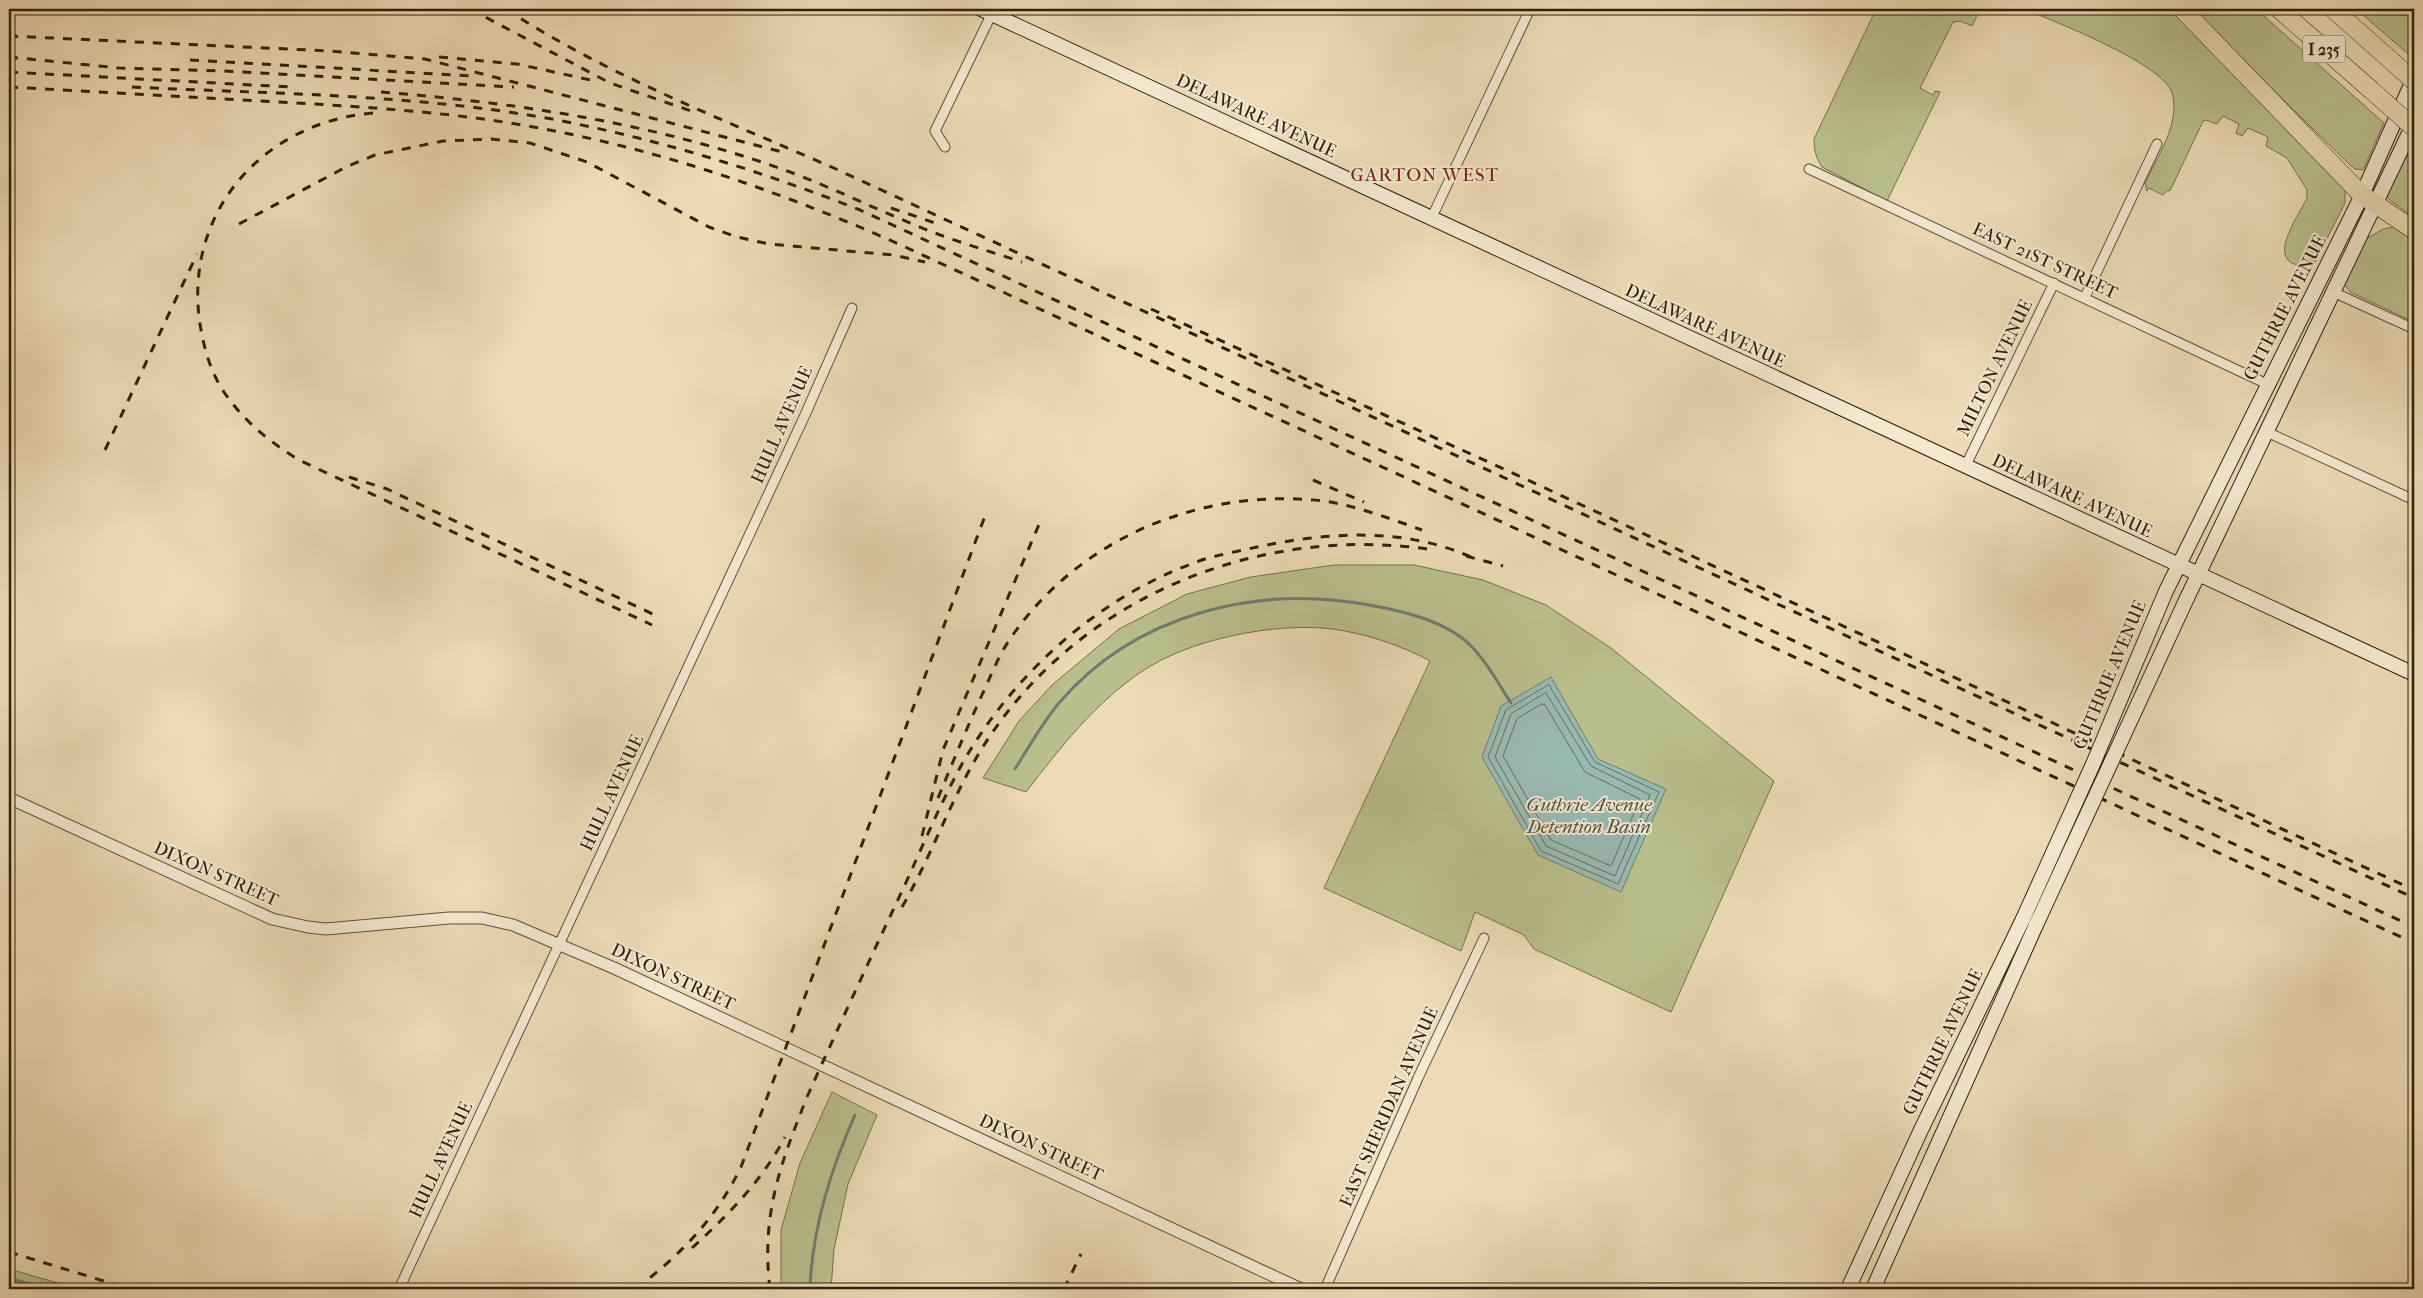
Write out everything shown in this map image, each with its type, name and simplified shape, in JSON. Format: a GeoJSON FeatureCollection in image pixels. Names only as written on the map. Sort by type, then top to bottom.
{"type":"FeatureCollection","features":[{"type":"Feature","properties":{"kind":"highway"},"geometry":{"type":"LineString","coordinates":[[2182,9],[2369,200],[2414,230]]}},
{"type":"Feature","properties":{"kind":"highway","name":"I 235"},"geometry":{"type":"LineString","coordinates":[[2279,9],[2414,128]]}},
{"type":"Feature","properties":{"kind":"highway","name":"I 235"},"geometry":{"type":"LineString","coordinates":[[2333,9],[2414,79]]}},
{"type":"Feature","properties":{"kind":"main road","name":"DELAWARE AVENUE"},"geometry":{"type":"LineString","coordinates":[[989,10],[1431,219],[2414,674]]}},
{"type":"Feature","properties":{"kind":"main road","name":"GUTHRIE AVENUE"},"geometry":{"type":"LineString","coordinates":[[1873,1289],[2036,925],[2186,598],[2333,292],[2414,79]]}},
{"type":"Feature","properties":{"kind":"main road","name":"GUTHRIE AVENUE"},"geometry":{"type":"LineString","coordinates":[[1848,1289],[1920,1132],[2023,919],[2093,764],[2178,566],[2267,384],[2414,123]]}},
{"type":"Feature","properties":{"kind":"street"},"geometry":{"type":"LineString","coordinates":[[1431,219],[1530,9]]}},
{"type":"Feature","properties":{"kind":"street"},"geometry":{"type":"LineString","coordinates":[[945,147],[935,131],[989,10]]}},
{"type":"Feature","properties":{"kind":"street"},"geometry":{"type":"LineString","coordinates":[[2085,297],[2157,144]]}},
{"type":"Feature","properties":{"kind":"street","name":"EAST 21ST STREET"},"geometry":{"type":"LineString","coordinates":[[1809,168],[2267,384]]}},
{"type":"Feature","properties":{"kind":"street","name":"MILTON AVENUE"},"geometry":{"type":"LineString","coordinates":[[1965,467],[2054,283]]}},
{"type":"Feature","properties":{"kind":"street"},"geometry":{"type":"LineString","coordinates":[[2333,292],[2414,330]]}},
{"type":"Feature","properties":{"kind":"street","name":"HULL AVENUE"},"geometry":{"type":"LineString","coordinates":[[399,1289],[805,415],[852,308]]}},
{"type":"Feature","properties":{"kind":"street"},"geometry":{"type":"LineString","coordinates":[[2267,432],[2414,500]]}},
{"type":"Feature","properties":{"kind":"street","name":"DIXON STREET"},"geometry":{"type":"LineString","coordinates":[[9,798],[272,920],[326,929],[449,918],[482,918],[513,925],[560,945],[1301,1289]]}},
{"type":"Feature","properties":{"kind":"street","name":"EAST SHERIDAN AVENUE"},"geometry":{"type":"LineString","coordinates":[[1325,1289],[1418,1078],[1484,938]]}},
{"type":"Feature","properties":{"kind":"green space"},"geometry":{"type":"Polygon","coordinates":[[[1876,9],[1980,9],[1972,26],[1960,21],[1953,22],[1920,88],[1933,95],[1935,91],[1940,92],[1887,201],[1822,167],[1817,157],[1814,143],[1814,139],[1876,9]]]}},
{"type":"Feature","properties":{"kind":"green space"},"geometry":{"type":"Polygon","coordinates":[[[2024,9],[2171,9],[2345,185],[2345,203],[2313,266],[2297,265],[2288,260],[2285,252],[2290,231],[2307,198],[2307,190],[2287,158],[2266,146],[2268,137],[2248,128],[2242,136],[2236,133],[2239,124],[2223,116],[2217,124],[2206,120],[2203,121],[2170,191],[2168,190],[2163,195],[2149,188],[2147,191],[2145,183],[2166,140],[2173,116],[2174,104],[2172,93],[2165,82],[2150,69],[2130,57],[2082,33],[2024,9]]]}},
{"type":"Feature","properties":{"kind":"green space"},"geometry":{"type":"Polygon","coordinates":[[[2190,9],[2256,9],[2384,123],[2363,170],[2355,169],[2350,165],[2190,9]]]}},
{"type":"Feature","properties":{"kind":"green space"},"geometry":{"type":"Polygon","coordinates":[[[2356,9],[2414,9],[2414,59],[2356,9]]]}},
{"type":"Feature","properties":{"kind":"green space"},"geometry":{"type":"Polygon","coordinates":[[[2409,144],[2414,149],[2414,218],[2385,196],[2409,144]]]}},
{"type":"Feature","properties":{"kind":"green space"},"geometry":{"type":"Polygon","coordinates":[[[2402,228],[2414,234],[2414,322],[2350,292],[2345,285],[2346,276],[2366,239],[2383,229],[2402,228]]]}},
{"type":"Feature","properties":{"kind":"green space"},"geometry":{"type":"Polygon","coordinates":[[[1334,565],[1414,565],[1483,580],[1546,605],[1611,648],[1774,781],[1671,1012],[1534,949],[1524,935],[1475,912],[1461,951],[1324,888],[1430,661],[1383,641],[1333,629],[1310,627],[1285,628],[1233,636],[1183,650],[1141,672],[1108,698],[1065,743],[1026,792],[983,778],[1019,721],[1052,685],[1119,629],[1187,594],[1251,577],[1334,565]]]}},
{"type":"Feature","properties":{"kind":"green space"},"geometry":{"type":"Polygon","coordinates":[[[832,1092],[877,1115],[848,1184],[834,1249],[831,1289],[781,1289],[781,1230],[800,1163],[832,1092]]]}},
{"type":"Feature","properties":{"kind":"green space"},"geometry":{"type":"Polygon","coordinates":[[[9,1269],[79,1289],[9,1289],[9,1269]]]}},
{"type":"Feature","properties":{"kind":"water","name":"Guthrie Avenue Detention Basin"},"geometry":{"type":"Polygon","coordinates":[[[1551,677],[1598,759],[1666,789],[1621,892],[1538,855],[1482,757],[1501,706],[1551,677]]]}},
{"type":"Feature","properties":{"kind":"waterway"},"geometry":{"type":"LineString","coordinates":[[1015,769],[1041,727],[1059,703],[1090,672],[1124,647],[1161,627],[1200,613],[1242,603],[1284,599],[1327,600],[1382,607],[1424,618],[1450,630],[1472,647],[1488,667],[1511,703]]}},
{"type":"Feature","properties":{"kind":"waterway"},"geometry":{"type":"LineString","coordinates":[[810,1289],[814,1244],[824,1200],[838,1157],[855,1115]]}},
{"type":"Feature","properties":{"kind":"waterway"},"geometry":{"type":"LineString","coordinates":[[9,1278],[46,1289]]}},
{"type":"Feature","properties":{"kind":"railway"},"geometry":{"type":"LineString","coordinates":[[470,9],[610,83],[694,112]]}},
{"type":"Feature","properties":{"kind":"railway"},"geometry":{"type":"LineString","coordinates":[[506,9],[584,55],[668,96],[836,169],[2414,898]]}},
{"type":"Feature","properties":{"kind":"railway"},"geometry":{"type":"LineString","coordinates":[[9,36],[330,51],[425,59],[786,153]]}},
{"type":"Feature","properties":{"kind":"railway"},"geometry":{"type":"LineString","coordinates":[[9,57],[119,68],[223,71],[514,87]]}},
{"type":"Feature","properties":{"kind":"railway"},"geometry":{"type":"LineString","coordinates":[[439,57],[517,64],[595,81]]}},
{"type":"Feature","properties":{"kind":"railway"},"geometry":{"type":"LineString","coordinates":[[190,60],[474,76]]}},
{"type":"Feature","properties":{"kind":"railway"},"geometry":{"type":"LineString","coordinates":[[9,72],[291,87]]}},
{"type":"Feature","properties":{"kind":"railway"},"geometry":{"type":"LineString","coordinates":[[9,87],[344,106],[507,122],[586,137],[678,161],[768,191],[901,245],[2414,943]]}},
{"type":"Feature","properties":{"kind":"railway"},"geometry":{"type":"LineString","coordinates":[[132,87],[345,96],[504,111],[557,120],[634,137],[786,182],[860,210],[2414,927]]}},
{"type":"Feature","properties":{"kind":"railway"},"geometry":{"type":"LineString","coordinates":[[381,92],[537,109],[640,128],[690,141],[741,155],[790,172],[928,230],[1022,262]]}},
{"type":"Feature","properties":{"kind":"railway"},"geometry":{"type":"LineString","coordinates":[[373,113],[333,120],[297,134],[265,154],[239,180],[218,211],[204,245],[198,283],[200,324],[206,352],[216,379],[226,395],[250,423],[268,439],[299,460],[652,625]]}},
{"type":"Feature","properties":{"kind":"railway"},"geometry":{"type":"LineString","coordinates":[[239,224],[346,167],[375,155],[443,141],[491,139],[530,143],[587,162],[709,227],[737,237],[769,244],[893,255],[925,262]]}},
{"type":"Feature","properties":{"kind":"railway"},"geometry":{"type":"LineString","coordinates":[[891,208],[941,225]]}},
{"type":"Feature","properties":{"kind":"railway"},"geometry":{"type":"LineString","coordinates":[[105,450],[197,254]]}},
{"type":"Feature","properties":{"kind":"railway"},"geometry":{"type":"LineString","coordinates":[[1151,309],[1506,470],[2414,890]]}},
{"type":"Feature","properties":{"kind":"railway"},"geometry":{"type":"LineString","coordinates":[[349,477],[387,489],[657,616]]}},
{"type":"Feature","properties":{"kind":"railway"},"geometry":{"type":"LineString","coordinates":[[1313,480],[1364,502]]}},
{"type":"Feature","properties":{"kind":"railway"},"geometry":{"type":"LineString","coordinates":[[938,798],[975,709],[1008,642],[1036,606],[1069,574],[1106,548],[1146,527],[1188,512],[1232,502],[1278,499],[1336,503],[1374,513],[1422,530]]}},
{"type":"Feature","properties":{"kind":"railway"},"geometry":{"type":"LineString","coordinates":[[636,1289],[683,1249],[696,1234],[720,1203],[741,1167],[985,516]]}},
{"type":"Feature","properties":{"kind":"railway"},"geometry":{"type":"LineString","coordinates":[[922,836],[943,750],[1040,522]]}},
{"type":"Feature","properties":{"kind":"railway"},"geometry":{"type":"LineString","coordinates":[[770,1289],[768,1237],[775,1191],[781,1168],[807,1097],[954,779],[983,730],[1035,667],[1065,639],[1097,614],[1131,592],[1167,574],[1211,557],[1311,538],[1365,535],[1419,541],[1445,547],[1471,557]]}},
{"type":"Feature","properties":{"kind":"railway"},"geometry":{"type":"LineString","coordinates":[[902,907],[966,777],[990,736],[1030,686],[1077,643],[1129,607],[1185,579],[1245,559],[1307,548],[1370,545],[1434,550]]}},
{"type":"Feature","properties":{"kind":"railway"},"geometry":{"type":"LineString","coordinates":[[1466,556],[1503,566]]}},
{"type":"Feature","properties":{"kind":"railway"},"geometry":{"type":"LineString","coordinates":[[692,1248],[755,1183],[785,1137]]}},
{"type":"Feature","properties":{"kind":"railway"},"geometry":{"type":"LineString","coordinates":[[9,1252],[130,1289]]}},
{"type":"Feature","properties":{"kind":"railway"},"geometry":{"type":"LineString","coordinates":[[1064,1289],[1081,1254]]}},
{"type":"Feature","properties":{"kind":"district","name":"GARTON WEST"},"geometry":{"type":"Point","coordinates":[1425,175]}}]}
